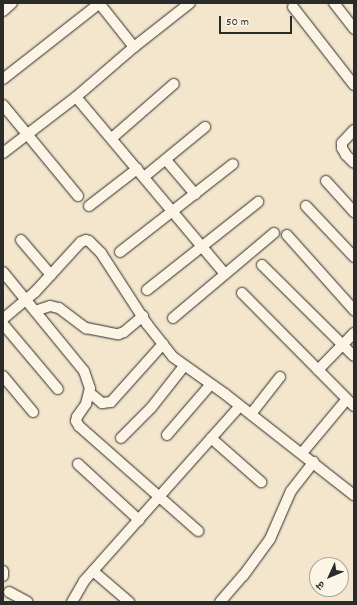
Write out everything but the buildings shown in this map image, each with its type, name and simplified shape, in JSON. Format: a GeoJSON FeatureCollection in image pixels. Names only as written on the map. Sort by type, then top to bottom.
{"type":"FeatureCollection","features":[{"type":"Feature","properties":{"kind":"street"},"geometry":{"type":"LineString","coordinates":[[3,11],[12,3]]}},
{"type":"Feature","properties":{"kind":"street"},"geometry":{"type":"LineString","coordinates":[[3,79],[99,3],[134,47]]}},
{"type":"Feature","properties":{"kind":"street"},"geometry":{"type":"LineString","coordinates":[[3,153],[76,97],[134,47],[190,3]]}},
{"type":"Feature","properties":{"kind":"street"},"geometry":{"type":"LineString","coordinates":[[334,3],[354,29]]}},
{"type":"Feature","properties":{"kind":"street"},"geometry":{"type":"LineString","coordinates":[[293,7],[354,85]]}},
{"type":"Feature","properties":{"kind":"street"},"geometry":{"type":"LineString","coordinates":[[112,138],[174,84]]}},
{"type":"Feature","properties":{"kind":"street"},"geometry":{"type":"LineString","coordinates":[[76,97],[226,274]]}},
{"type":"Feature","properties":{"kind":"street"},"geometry":{"type":"LineString","coordinates":[[3,105],[78,196]]}},
{"type":"Feature","properties":{"kind":"street"},"geometry":{"type":"LineString","coordinates":[[144,177],[205,127]]}},
{"type":"Feature","properties":{"kind":"street"},"geometry":{"type":"LineString","coordinates":[[354,130],[342,143],[342,148],[346,155],[354,163]]}},
{"type":"Feature","properties":{"kind":"street"},"geometry":{"type":"LineString","coordinates":[[166,160],[195,194]]}},
{"type":"Feature","properties":{"kind":"street"},"geometry":{"type":"LineString","coordinates":[[120,252],[233,164]]}},
{"type":"Feature","properties":{"kind":"street"},"geometry":{"type":"LineString","coordinates":[[89,206],[137,169]]}},
{"type":"Feature","properties":{"kind":"street"},"geometry":{"type":"LineString","coordinates":[[326,181],[354,212]]}},
{"type":"Feature","properties":{"kind":"street"},"geometry":{"type":"LineString","coordinates":[[147,290],[258,202]]}},
{"type":"Feature","properties":{"kind":"street"},"geometry":{"type":"LineString","coordinates":[[306,206],[354,257]]}},
{"type":"Feature","properties":{"kind":"street"},"geometry":{"type":"LineString","coordinates":[[173,318],[274,233]]}},
{"type":"Feature","properties":{"kind":"street"},"geometry":{"type":"LineString","coordinates":[[287,235],[354,310]]}},
{"type":"Feature","properties":{"kind":"street"},"geometry":{"type":"LineString","coordinates":[[21,240],[51,274]]}},
{"type":"Feature","properties":{"kind":"street"},"geometry":{"type":"LineString","coordinates":[[3,319],[26,300],[81,242],[86,240],[89,241],[101,253],[143,316],[173,356],[184,366],[211,384],[314,462],[354,495]]}},
{"type":"Feature","properties":{"kind":"street"},"geometry":{"type":"LineString","coordinates":[[262,265],[341,345],[354,356]]}},
{"type":"Feature","properties":{"kind":"street"},"geometry":{"type":"LineString","coordinates":[[3,272],[84,371],[89,380],[90,393],[86,404],[76,421],[79,426],[198,531]]}},
{"type":"Feature","properties":{"kind":"street"},"geometry":{"type":"LineString","coordinates":[[242,294],[350,402],[302,453]]}},
{"type":"Feature","properties":{"kind":"street"},"geometry":{"type":"LineString","coordinates":[[35,311],[50,306],[59,308],[86,328],[118,334],[124,332],[143,316]]}},
{"type":"Feature","properties":{"kind":"street"},"geometry":{"type":"LineString","coordinates":[[3,324],[58,389]]}},
{"type":"Feature","properties":{"kind":"street"},"geometry":{"type":"LineString","coordinates":[[318,370],[354,333]]}},
{"type":"Feature","properties":{"kind":"street"},"geometry":{"type":"LineString","coordinates":[[90,393],[102,403],[111,402],[163,344]]}},
{"type":"Feature","properties":{"kind":"street"},"geometry":{"type":"LineString","coordinates":[[121,438],[151,408],[184,366]]}},
{"type":"Feature","properties":{"kind":"street"},"geometry":{"type":"LineString","coordinates":[[3,376],[33,412]]}},
{"type":"Feature","properties":{"kind":"street"},"geometry":{"type":"LineString","coordinates":[[251,414],[280,377]]}},
{"type":"Feature","properties":{"kind":"street"},"geometry":{"type":"LineString","coordinates":[[167,435],[211,384]]}},
{"type":"Feature","properties":{"kind":"street"},"geometry":{"type":"LineString","coordinates":[[72,602],[77,591],[93,571],[240,406]]}},
{"type":"Feature","properties":{"kind":"street"},"geometry":{"type":"LineString","coordinates":[[212,438],[261,482]]}},
{"type":"Feature","properties":{"kind":"street"},"geometry":{"type":"LineString","coordinates":[[220,602],[243,576],[270,539],[291,491],[314,462]]}},
{"type":"Feature","properties":{"kind":"street"},"geometry":{"type":"LineString","coordinates":[[78,464],[139,520]]}},
{"type":"Feature","properties":{"kind":"street"},"geometry":{"type":"LineString","coordinates":[[3,571],[3,576]]}},
{"type":"Feature","properties":{"kind":"street"},"geometry":{"type":"LineString","coordinates":[[93,571],[129,602]]}},
{"type":"Feature","properties":{"kind":"street"},"geometry":{"type":"LineString","coordinates":[[9,592],[28,602]]}}]}
